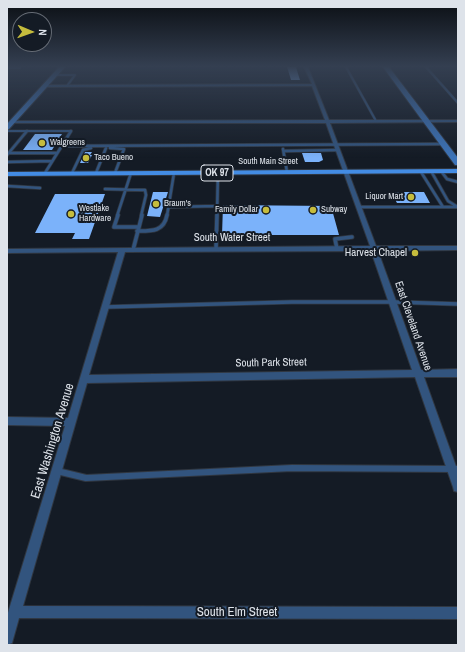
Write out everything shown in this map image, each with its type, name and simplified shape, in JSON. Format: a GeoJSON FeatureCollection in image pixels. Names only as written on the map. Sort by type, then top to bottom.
{"type":"FeatureCollection","features":[{"type":"Feature","properties":{"kind":"main road","name":"South Main Street"},"geometry":{"type":"LineString","coordinates":[[7,174],[458,171]]}},
{"type":"Feature","properties":{"kind":"street"},"geometry":{"type":"LineString","coordinates":[[7,130],[36,97]]}},
{"type":"Feature","properties":{"kind":"street","name":"East Cleveland Avenue"},"geometry":{"type":"LineString","coordinates":[[319,97],[394,302],[417,374],[455,469],[458,487]]}},
{"type":"Feature","properties":{"kind":"street"},"geometry":{"type":"LineString","coordinates":[[409,97],[458,163]]}},
{"type":"Feature","properties":{"kind":"street"},"geometry":{"type":"LineString","coordinates":[[14,122],[458,121]]}},
{"type":"Feature","properties":{"kind":"street","name":"South Water Street"},"geometry":{"type":"LineString","coordinates":[[7,251],[458,248]]}},
{"type":"Feature","properties":{"kind":"street","name":"East Washington Avenue"},"geometry":{"type":"LineString","coordinates":[[7,638],[122,250]]}},
{"type":"Feature","properties":{"kind":"street","name":"South Park Street"},"geometry":{"type":"LineString","coordinates":[[85,379],[458,373]]}},
{"type":"Feature","properties":{"kind":"street"},"geometry":{"type":"LineString","coordinates":[[7,421],[71,422]]}},
{"type":"Feature","properties":{"kind":"street","name":"South Elm Street"},"geometry":{"type":"LineString","coordinates":[[15,612],[458,613]]}},
{"type":"Feature","properties":{"kind":"lane"},"geometry":{"type":"LineString","coordinates":[[363,97],[376,121]]}},
{"type":"Feature","properties":{"kind":"lane"},"geometry":{"type":"LineString","coordinates":[[7,130],[71,131],[45,174]]}},
{"type":"Feature","properties":{"kind":"lane"},"geometry":{"type":"LineString","coordinates":[[8,154],[27,130]]}},
{"type":"Feature","properties":{"kind":"lane"},"geometry":{"type":"LineString","coordinates":[[284,151],[338,147],[444,144]]}},
{"type":"Feature","properties":{"kind":"lane"},"geometry":{"type":"LineString","coordinates":[[61,146],[283,145],[338,147]]}},
{"type":"Feature","properties":{"kind":"lane"},"geometry":{"type":"LineString","coordinates":[[283,145],[288,172]]}},
{"type":"Feature","properties":{"kind":"lane"},"geometry":{"type":"LineString","coordinates":[[96,173],[106,148]]}},
{"type":"Feature","properties":{"kind":"lane"},"geometry":{"type":"LineString","coordinates":[[72,173],[84,149],[124,149],[115,173]]}},
{"type":"Feature","properties":{"kind":"lane"},"geometry":{"type":"LineString","coordinates":[[8,154],[57,153]]}},
{"type":"Feature","properties":{"kind":"lane"},"geometry":{"type":"LineString","coordinates":[[7,162],[52,162]]}},
{"type":"Feature","properties":{"kind":"lane"},"geometry":{"type":"LineString","coordinates":[[441,171],[447,179],[458,182]]}},
{"type":"Feature","properties":{"kind":"lane"},"geometry":{"type":"LineString","coordinates":[[216,249],[218,172]]}},
{"type":"Feature","properties":{"kind":"lane"},"geometry":{"type":"LineString","coordinates":[[421,172],[443,207]]}},
{"type":"Feature","properties":{"kind":"lane"},"geometry":{"type":"LineString","coordinates":[[431,172],[448,201],[457,207]]}},
{"type":"Feature","properties":{"kind":"lane"},"geometry":{"type":"LineString","coordinates":[[131,173],[114,227],[138,227]]}},
{"type":"Feature","properties":{"kind":"lane"},"geometry":{"type":"LineString","coordinates":[[137,231],[158,230],[162,228],[166,222],[174,173]]}},
{"type":"Feature","properties":{"kind":"lane"},"geometry":{"type":"LineString","coordinates":[[7,186],[40,188]]}},
{"type":"Feature","properties":{"kind":"lane"},"geometry":{"type":"LineString","coordinates":[[105,189],[141,189],[146,192],[133,250]]}},
{"type":"Feature","properties":{"kind":"lane"},"geometry":{"type":"LineString","coordinates":[[169,207],[218,206]]}},
{"type":"Feature","properties":{"kind":"lane"},"geometry":{"type":"LineString","coordinates":[[358,207],[457,207]]}},
{"type":"Feature","properties":{"kind":"lane"},"geometry":{"type":"LineString","coordinates":[[337,249],[335,239],[352,237]]}},
{"type":"Feature","properties":{"kind":"lane"},"geometry":{"type":"LineString","coordinates":[[104,307],[292,302],[394,302],[458,304]]}},
{"type":"Feature","properties":{"kind":"lane"},"geometry":{"type":"LineString","coordinates":[[57,471],[86,478],[292,468],[455,469]]}},
{"type":"Feature","properties":{"kind":"building","name":"Walgreens"},"geometry":{"type":"Polygon","coordinates":[[[35,134],[62,134],[52,150],[23,150],[35,134]]]}},
{"type":"Feature","properties":{"kind":"building","name":"Taco Bueno"},"geometry":{"type":"Polygon","coordinates":[[[85,152],[92,152],[90,155],[92,155],[88,163],[80,163],[85,152]]]}},
{"type":"Feature","properties":{"kind":"building"},"geometry":{"type":"Polygon","coordinates":[[[302,153],[321,153],[323,160],[319,162],[305,162],[302,153]]]}},
{"type":"Feature","properties":{"kind":"building","name":"Braum's"},"geometry":{"type":"Polygon","coordinates":[[[153,192],[168,192],[160,217],[147,216],[153,192]]]}},
{"type":"Feature","properties":{"kind":"building","name":"Liquor Mart"},"geometry":{"type":"Polygon","coordinates":[[[391,192],[424,192],[430,203],[397,203],[391,192]]]}},
{"type":"Feature","properties":{"kind":"building","name":"Westlake Hardware"},"geometry":{"type":"Polygon","coordinates":[[[55,194],[105,194],[89,239],[72,239],[75,233],[35,233],[55,194]]]}},
{"type":"Feature","properties":{"kind":"building"},"geometry":{"type":"Polygon","coordinates":[[[223,205],[331,206],[339,235],[222,235],[223,205]]]}},
{"type":"Feature","properties":{"kind":"place","name":"Walgreens"},"geometry":{"type":"Point","coordinates":[42,143]}},
{"type":"Feature","properties":{"kind":"place","name":"Taco Bueno"},"geometry":{"type":"Point","coordinates":[86,158]}},
{"type":"Feature","properties":{"kind":"place","name":"Liquor Mart"},"geometry":{"type":"Point","coordinates":[411,197]}},
{"type":"Feature","properties":{"kind":"place","name":"Braum's"},"geometry":{"type":"Point","coordinates":[156,204]}},
{"type":"Feature","properties":{"kind":"place","name":"Family Dollar"},"geometry":{"type":"Point","coordinates":[266,210]}},
{"type":"Feature","properties":{"kind":"place","name":"Subway"},"geometry":{"type":"Point","coordinates":[313,210]}},
{"type":"Feature","properties":{"kind":"place","name":"Westlake Hardware"},"geometry":{"type":"Point","coordinates":[71,214]}},
{"type":"Feature","properties":{"kind":"place","name":"Harvest Chapel"},"geometry":{"type":"Point","coordinates":[415,253]}}]}
